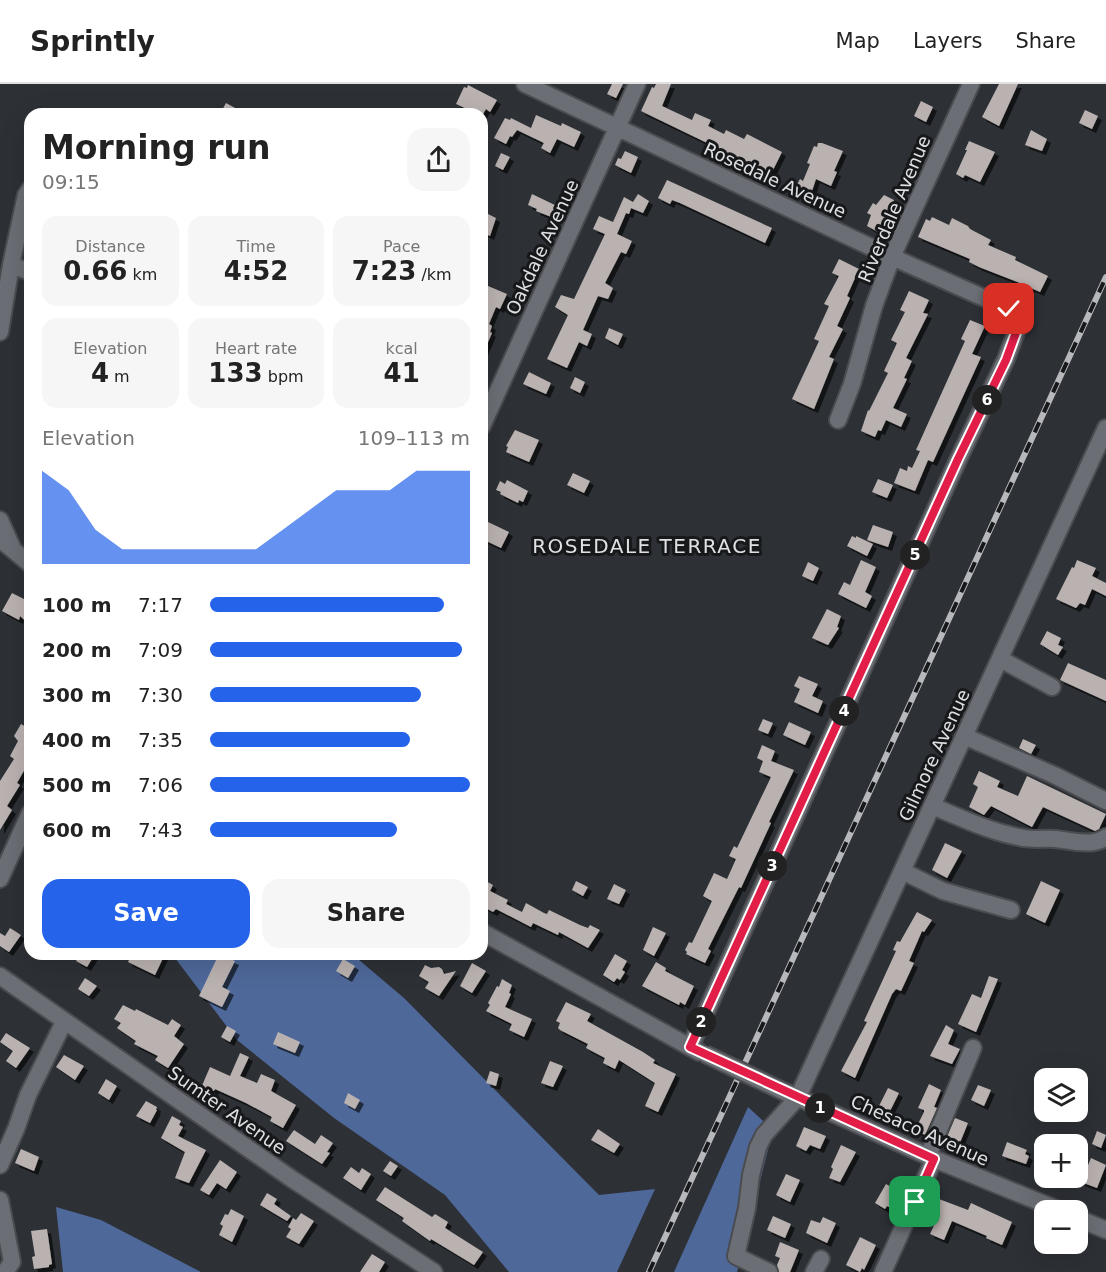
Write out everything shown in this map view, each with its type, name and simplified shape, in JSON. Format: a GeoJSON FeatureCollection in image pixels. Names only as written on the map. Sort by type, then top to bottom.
{"type":"FeatureCollection","features":[{"type":"Feature","properties":{"kind":"street","name":"Rosedale Avenue"},"geometry":{"type":"LineString","coordinates":[[525,84],[892,257],[1009,309],[1015,319],[1017,330],[1006,360],[958,459],[697,1051]]}},
{"type":"Feature","properties":{"kind":"street","name":"Oakdale Avenue"},"geometry":{"type":"LineString","coordinates":[[488,413],[637,84]]}},
{"type":"Feature","properties":{"kind":"street","name":"Riverdale Avenue"},"geometry":{"type":"LineString","coordinates":[[838,420],[852,384],[874,306],[892,257],[971,84]]}},
{"type":"Feature","properties":{"kind":"street"},"geometry":{"type":"LineString","coordinates":[[0,333],[10,265],[20,232],[24,207]]}},
{"type":"Feature","properties":{"kind":"street"},"geometry":{"type":"LineString","coordinates":[[10,265],[24,270]]}},
{"type":"Feature","properties":{"kind":"street","name":"Gilmore Avenue"},"geometry":{"type":"LineString","coordinates":[[769,1272],[736,1256],[758,1147],[792,1095],[902,871],[1106,428]]}},
{"type":"Feature","properties":{"kind":"street"},"geometry":{"type":"LineString","coordinates":[[0,520],[6,543],[24,559]]}},
{"type":"Feature","properties":{"kind":"street"},"geometry":{"type":"LineString","coordinates":[[1000,659],[1052,687]]}},
{"type":"Feature","properties":{"kind":"street"},"geometry":{"type":"LineString","coordinates":[[964,735],[1106,801]]}},
{"type":"Feature","properties":{"kind":"street"},"geometry":{"type":"LineString","coordinates":[[932,806],[1024,839],[1050,838],[1090,843],[1104,840],[1106,837]]}},
{"type":"Feature","properties":{"kind":"street"},"geometry":{"type":"LineString","coordinates":[[0,879],[24,826]]}},
{"type":"Feature","properties":{"kind":"street"},"geometry":{"type":"LineString","coordinates":[[902,871],[943,891],[1011,910]]}},
{"type":"Feature","properties":{"kind":"street","name":"Chesaco Avenue"},"geometry":{"type":"LineString","coordinates":[[488,935],[697,1051],[931,1157],[1035,1200]]}},
{"type":"Feature","properties":{"kind":"street","name":"Sumter Avenue"},"geometry":{"type":"LineString","coordinates":[[0,976],[292,1179],[434,1272]]}},
{"type":"Feature","properties":{"kind":"street"},"geometry":{"type":"LineString","coordinates":[[0,1166],[28,1095],[64,1022]]}},
{"type":"Feature","properties":{"kind":"street"},"geometry":{"type":"LineString","coordinates":[[883,1272],[973,1048]]}},
{"type":"Feature","properties":{"kind":"street"},"geometry":{"type":"LineString","coordinates":[[0,1200],[12,1262],[5,1272]]}},
{"type":"Feature","properties":{"kind":"street"},"geometry":{"type":"LineString","coordinates":[[1088,1223],[1106,1230]]}},
{"type":"Feature","properties":{"kind":"shaded area"},"geometry":{"type":"Polygon","coordinates":[[[177,960],[359,960],[404,998],[599,1195],[655,1189],[617,1272],[509,1272],[445,1195],[334,1118],[237,1040],[177,960]]]}},
{"type":"Feature","properties":{"kind":"shaded area"},"geometry":{"type":"Polygon","coordinates":[[[748,1107],[773,1130],[737,1272],[674,1272],[748,1107]]]}},
{"type":"Feature","properties":{"kind":"shaded area"},"geometry":{"type":"Polygon","coordinates":[[[56,1207],[101,1220],[201,1272],[63,1272],[56,1207]]]}},
{"type":"Feature","properties":{"kind":"building"},"geometry":{"type":"Polygon","coordinates":[[[612,84],[623,84],[616,98],[607,94],[612,84]]]}},
{"type":"Feature","properties":{"kind":"building"},"geometry":{"type":"Polygon","coordinates":[[[656,84],[671,84],[662,106],[692,120],[695,113],[711,120],[708,126],[724,134],[726,130],[744,139],[747,134],[782,152],[771,174],[641,111],[652,87],[654,88],[656,84]]]}},
{"type":"Feature","properties":{"kind":"building"},"geometry":{"type":"Polygon","coordinates":[[[999,84],[1018,84],[999,126],[982,117],[999,84]]]}},
{"type":"Feature","properties":{"kind":"building"},"geometry":{"type":"Polygon","coordinates":[[[468,85],[497,100],[490,112],[488,108],[465,108],[456,104],[464,87],[467,88],[468,85]]]}},
{"type":"Feature","properties":{"kind":"building"},"geometry":{"type":"Polygon","coordinates":[[[921,101],[933,107],[926,122],[914,116],[921,101]]]}},
{"type":"Feature","properties":{"kind":"building"},"geometry":{"type":"Polygon","coordinates":[[[226,103],[235,108],[223,108],[226,103]]]}},
{"type":"Feature","properties":{"kind":"building"},"geometry":{"type":"Polygon","coordinates":[[[1085,110],[1098,116],[1092,129],[1079,123],[1085,110]]]}},
{"type":"Feature","properties":{"kind":"building"},"geometry":{"type":"Polygon","coordinates":[[[536,115],[581,132],[574,147],[557,139],[550,153],[541,148],[544,143],[517,130],[506,144],[494,138],[505,118],[510,120],[511,118],[531,128],[536,115]]]}},
{"type":"Feature","properties":{"kind":"building"},"geometry":{"type":"Polygon","coordinates":[[[1031,130],[1047,139],[1042,151],[1025,145],[1031,130]]]}},
{"type":"Feature","properties":{"kind":"building"},"geometry":{"type":"Polygon","coordinates":[[[969,141],[995,152],[980,182],[965,175],[963,178],[956,174],[969,141]]]}},
{"type":"Feature","properties":{"kind":"building"},"geometry":{"type":"Polygon","coordinates":[[[818,143],[843,151],[834,171],[837,172],[831,186],[816,179],[811,194],[796,187],[800,179],[803,181],[810,164],[807,163],[814,146],[817,147],[818,143]]]}},
{"type":"Feature","properties":{"kind":"building"},"geometry":{"type":"Polygon","coordinates":[[[625,151],[638,157],[631,173],[615,165],[625,151]]]}},
{"type":"Feature","properties":{"kind":"building"},"geometry":{"type":"Polygon","coordinates":[[[501,153],[510,157],[503,170],[495,166],[501,153]]]}},
{"type":"Feature","properties":{"kind":"building"},"geometry":{"type":"Polygon","coordinates":[[[667,180],[772,228],[765,243],[680,203],[672,200],[670,204],[658,198],[667,180]]]}},
{"type":"Feature","properties":{"kind":"building"},"geometry":{"type":"Polygon","coordinates":[[[532,194],[559,207],[554,218],[528,205],[532,194]]]}},
{"type":"Feature","properties":{"kind":"building"},"geometry":{"type":"Polygon","coordinates":[[[638,194],[649,201],[643,213],[631,208],[629,214],[626,213],[617,234],[632,241],[626,254],[621,252],[605,283],[613,288],[608,299],[598,296],[583,330],[592,334],[587,346],[579,342],[567,368],[547,359],[568,315],[555,307],[561,295],[574,299],[605,234],[593,229],[599,216],[613,222],[624,197],[633,202],[638,194]]]}},
{"type":"Feature","properties":{"kind":"building"},"geometry":{"type":"Polygon","coordinates":[[[884,195],[894,200],[892,205],[895,206],[880,233],[867,226],[871,215],[867,213],[873,203],[876,205],[884,195]]]}},
{"type":"Feature","properties":{"kind":"building"},"geometry":{"type":"Polygon","coordinates":[[[488,214],[496,218],[490,236],[488,235],[488,214]]]}},
{"type":"Feature","properties":{"kind":"building"},"geometry":{"type":"Polygon","coordinates":[[[932,217],[949,225],[952,218],[968,226],[991,240],[988,245],[1016,257],[1015,260],[1048,276],[1040,292],[1031,288],[1030,290],[1019,285],[1020,283],[969,262],[970,259],[918,237],[926,219],[930,221],[932,217]]]}},
{"type":"Feature","properties":{"kind":"building"},"geometry":{"type":"Polygon","coordinates":[[[839,259],[859,269],[847,296],[850,298],[837,326],[843,329],[829,357],[834,359],[814,409],[792,399],[819,341],[814,339],[829,306],[824,304],[839,276],[832,273],[839,259]]]}},
{"type":"Feature","properties":{"kind":"building"},"geometry":{"type":"Polygon","coordinates":[[[488,286],[507,294],[500,309],[496,307],[489,324],[492,326],[490,332],[492,333],[488,342],[488,286]]]}},
{"type":"Feature","properties":{"kind":"building"},"geometry":{"type":"Polygon","coordinates":[[[909,291],[929,300],[923,313],[928,314],[906,358],[912,361],[904,378],[907,379],[893,408],[907,414],[901,427],[886,420],[875,437],[861,431],[868,410],[888,373],[884,371],[897,343],[891,340],[905,312],[900,310],[909,291]]]}},
{"type":"Feature","properties":{"kind":"building"},"geometry":{"type":"Polygon","coordinates":[[[970,320],[985,326],[972,354],[981,357],[933,462],[928,460],[915,491],[894,483],[900,468],[907,471],[908,466],[912,468],[920,451],[916,450],[965,341],[961,339],[970,320]]]}},
{"type":"Feature","properties":{"kind":"building"},"geometry":{"type":"Polygon","coordinates":[[[609,328],[623,334],[618,345],[605,338],[609,328]]]}},
{"type":"Feature","properties":{"kind":"building"},"geometry":{"type":"Polygon","coordinates":[[[529,372],[551,383],[546,394],[523,384],[529,372]]]}},
{"type":"Feature","properties":{"kind":"building"},"geometry":{"type":"Polygon","coordinates":[[[575,377],[585,382],[580,393],[570,388],[575,377]]]}},
{"type":"Feature","properties":{"kind":"building"},"geometry":{"type":"Polygon","coordinates":[[[515,430],[539,440],[529,462],[506,452],[508,447],[506,446],[515,430]]]}},
{"type":"Feature","properties":{"kind":"building"},"geometry":{"type":"Polygon","coordinates":[[[573,473],[590,481],[584,493],[567,485],[573,473]]]}},
{"type":"Feature","properties":{"kind":"building"},"geometry":{"type":"Polygon","coordinates":[[[878,479],[893,485],[887,498],[872,492],[878,479]]]}},
{"type":"Feature","properties":{"kind":"building"},"geometry":{"type":"Polygon","coordinates":[[[507,480],[528,491],[523,502],[519,500],[518,503],[496,490],[500,481],[505,484],[507,480]]]}},
{"type":"Feature","properties":{"kind":"building"},"geometry":{"type":"Polygon","coordinates":[[[488,522],[509,532],[501,548],[488,542],[488,522]]]}},
{"type":"Feature","properties":{"kind":"building"},"geometry":{"type":"Polygon","coordinates":[[[873,525],[893,532],[888,547],[867,540],[873,525]]]}},
{"type":"Feature","properties":{"kind":"building"},"geometry":{"type":"Polygon","coordinates":[[[852,536],[873,544],[867,556],[847,546],[852,536]]]}},
{"type":"Feature","properties":{"kind":"building"},"geometry":{"type":"Polygon","coordinates":[[[861,560],[876,567],[865,592],[872,596],[866,608],[838,594],[844,582],[850,585],[861,560]]]}},
{"type":"Feature","properties":{"kind":"building"},"geometry":{"type":"Polygon","coordinates":[[[1077,560],[1096,568],[1092,576],[1106,583],[1106,596],[1092,589],[1085,605],[1080,603],[1076,608],[1056,599],[1077,560]]]}},
{"type":"Feature","properties":{"kind":"building"},"geometry":{"type":"Polygon","coordinates":[[[808,562],[819,568],[813,581],[802,576],[808,562]]]}},
{"type":"Feature","properties":{"kind":"building"},"geometry":{"type":"Polygon","coordinates":[[[12,593],[24,599],[24,620],[20,616],[19,620],[2,611],[12,593]]]}},
{"type":"Feature","properties":{"kind":"building"},"geometry":{"type":"Polygon","coordinates":[[[827,609],[841,616],[837,627],[839,628],[828,645],[812,638],[827,609]]]}},
{"type":"Feature","properties":{"kind":"building"},"geometry":{"type":"Polygon","coordinates":[[[1047,631],[1061,638],[1058,645],[1063,647],[1058,655],[1040,644],[1047,631]]]}},
{"type":"Feature","properties":{"kind":"building"},"geometry":{"type":"Polygon","coordinates":[[[1068,663],[1106,680],[1106,701],[1060,680],[1068,663]]]}},
{"type":"Feature","properties":{"kind":"building"},"geometry":{"type":"Polygon","coordinates":[[[799,676],[818,684],[812,696],[823,701],[818,713],[794,702],[800,689],[794,686],[799,676]]]}},
{"type":"Feature","properties":{"kind":"building"},"geometry":{"type":"Polygon","coordinates":[[[763,719],[773,723],[768,734],[758,730],[763,719]]]}},
{"type":"Feature","properties":{"kind":"building"},"geometry":{"type":"Polygon","coordinates":[[[789,722],[811,732],[805,745],[783,735],[789,722]]]}},
{"type":"Feature","properties":{"kind":"building"},"geometry":{"type":"Polygon","coordinates":[[[21,724],[24,726],[24,771],[17,783],[20,785],[7,806],[12,810],[0,830],[0,781],[14,759],[10,756],[18,741],[14,736],[21,724]]]}},
{"type":"Feature","properties":{"kind":"building"},"geometry":{"type":"Polygon","coordinates":[[[1023,739],[1036,745],[1031,754],[1019,748],[1023,739]]]}},
{"type":"Feature","properties":{"kind":"building"},"geometry":{"type":"Polygon","coordinates":[[[762,745],[775,751],[771,761],[794,770],[741,888],[739,887],[708,949],[711,951],[705,963],[686,954],[685,950],[689,942],[692,943],[712,901],[703,896],[714,873],[727,879],[736,859],[729,856],[734,846],[737,848],[771,777],[759,772],[763,761],[757,758],[762,745]]]}},
{"type":"Feature","properties":{"kind":"building"},"geometry":{"type":"Polygon","coordinates":[[[979,771],[1000,781],[997,787],[1018,796],[1027,776],[1106,814],[1099,829],[1095,831],[1043,807],[1032,827],[991,806],[984,815],[969,807],[978,787],[973,784],[979,771]]]}},
{"type":"Feature","properties":{"kind":"building"},"geometry":{"type":"Polygon","coordinates":[[[945,843],[962,851],[947,878],[932,870],[945,843]]]}},
{"type":"Feature","properties":{"kind":"building"},"geometry":{"type":"Polygon","coordinates":[[[576,881],[588,887],[583,896],[572,890],[576,881]]]}},
{"type":"Feature","properties":{"kind":"building"},"geometry":{"type":"Polygon","coordinates":[[[1041,881],[1060,890],[1045,923],[1026,914],[1041,881]]]}},
{"type":"Feature","properties":{"kind":"building"},"geometry":{"type":"Polygon","coordinates":[[[488,882],[493,885],[490,891],[508,900],[506,904],[522,912],[526,903],[544,913],[547,914],[549,910],[580,925],[588,928],[590,925],[600,930],[588,948],[559,932],[558,935],[533,923],[531,927],[496,909],[493,912],[488,909],[488,882]]]}},
{"type":"Feature","properties":{"kind":"building"},"geometry":{"type":"Polygon","coordinates":[[[614,884],[626,890],[619,904],[607,899],[614,884]]]}},
{"type":"Feature","properties":{"kind":"building"},"geometry":{"type":"Polygon","coordinates":[[[917,912],[932,920],[924,932],[922,931],[909,961],[914,963],[901,991],[896,989],[892,994],[855,1078],[841,1071],[867,1022],[864,1021],[896,951],[893,950],[897,941],[900,942],[917,912]]]}},
{"type":"Feature","properties":{"kind":"building"},"geometry":{"type":"Polygon","coordinates":[[[653,927],[666,933],[654,956],[643,950],[653,927]]]}},
{"type":"Feature","properties":{"kind":"building"},"geometry":{"type":"Polygon","coordinates":[[[10,928],[21,935],[9,952],[0,946],[0,933],[5,936],[10,928]]]}},
{"type":"Feature","properties":{"kind":"building"},"geometry":{"type":"Polygon","coordinates":[[[615,954],[627,961],[622,970],[625,972],[620,980],[617,978],[614,982],[603,975],[615,954]]]}},
{"type":"Feature","properties":{"kind":"building"},"geometry":{"type":"Polygon","coordinates":[[[77,960],[91,960],[87,967],[77,960]]]}},
{"type":"Feature","properties":{"kind":"building"},"geometry":{"type":"Polygon","coordinates":[[[129,960],[162,960],[155,975],[128,962],[129,960]]]}},
{"type":"Feature","properties":{"kind":"building"},"geometry":{"type":"Polygon","coordinates":[[[216,960],[235,961],[222,987],[230,991],[222,1007],[199,996],[216,960]]]}},
{"type":"Feature","properties":{"kind":"building"},"geometry":{"type":"Polygon","coordinates":[[[342,960],[355,966],[348,978],[336,971],[342,960]]]}},
{"type":"Feature","properties":{"kind":"building"},"geometry":{"type":"Polygon","coordinates":[[[656,962],[666,968],[665,971],[694,986],[685,1005],[680,1002],[679,1005],[642,986],[656,962]]]}},
{"type":"Feature","properties":{"kind":"building"},"geometry":{"type":"Polygon","coordinates":[[[472,963],[486,971],[472,993],[460,986],[472,963]]]}},
{"type":"Feature","properties":{"kind":"building"},"geometry":{"type":"Polygon","coordinates":[[[425,965],[431,968],[439,967],[444,974],[456,971],[439,996],[425,988],[429,982],[419,976],[425,965]]]}},
{"type":"Feature","properties":{"kind":"building"},"geometry":{"type":"Polygon","coordinates":[[[989,976],[998,979],[976,1032],[958,1024],[972,994],[981,998],[989,976]]]}},
{"type":"Feature","properties":{"kind":"building"},"geometry":{"type":"Polygon","coordinates":[[[85,978],[97,986],[89,996],[78,989],[85,978]]]}},
{"type":"Feature","properties":{"kind":"building"},"geometry":{"type":"Polygon","coordinates":[[[502,979],[512,985],[505,1007],[532,1019],[524,1037],[509,1030],[512,1024],[486,1011],[502,979]]]}},
{"type":"Feature","properties":{"kind":"building"},"geometry":{"type":"Polygon","coordinates":[[[566,1002],[591,1014],[587,1021],[643,1052],[655,1060],[653,1063],[676,1074],[658,1112],[645,1106],[655,1083],[619,1060],[615,1069],[603,1063],[605,1058],[586,1048],[588,1044],[558,1028],[560,1023],[556,1021],[566,1002]]]}},
{"type":"Feature","properties":{"kind":"building"},"geometry":{"type":"Polygon","coordinates":[[[123,1005],[168,1025],[172,1019],[181,1025],[174,1036],[184,1044],[168,1068],[155,1060],[158,1056],[134,1044],[136,1041],[117,1028],[121,1023],[114,1019],[123,1005]]]}},
{"type":"Feature","properties":{"kind":"building"},"geometry":{"type":"Polygon","coordinates":[[[946,1025],[954,1030],[948,1044],[960,1049],[952,1064],[930,1056],[946,1025]]]}},
{"type":"Feature","properties":{"kind":"building"},"geometry":{"type":"Polygon","coordinates":[[[227,1026],[236,1031],[230,1042],[221,1037],[227,1026]]]}},
{"type":"Feature","properties":{"kind":"building"},"geometry":{"type":"Polygon","coordinates":[[[278,1032],[300,1042],[295,1053],[273,1044],[278,1032]]]}},
{"type":"Feature","properties":{"kind":"building"},"geometry":{"type":"Polygon","coordinates":[[[6,1033],[30,1048],[16,1068],[6,1061],[13,1051],[0,1042],[6,1033]]]}},
{"type":"Feature","properties":{"kind":"building"},"geometry":{"type":"Polygon","coordinates":[[[240,1053],[249,1057],[240,1076],[257,1083],[261,1074],[275,1080],[271,1091],[296,1105],[283,1128],[270,1121],[272,1117],[246,1103],[215,1089],[209,1091],[201,1088],[210,1067],[230,1076],[240,1053]]]}},
{"type":"Feature","properties":{"kind":"building"},"geometry":{"type":"Polygon","coordinates":[[[64,1055],[84,1066],[75,1080],[56,1067],[64,1055]]]}},
{"type":"Feature","properties":{"kind":"building"},"geometry":{"type":"Polygon","coordinates":[[[550,1061],[563,1066],[553,1087],[541,1083],[550,1061]]]}},
{"type":"Feature","properties":{"kind":"building"},"geometry":{"type":"Polygon","coordinates":[[[490,1071],[499,1074],[496,1086],[486,1083],[490,1071]]]}},
{"type":"Feature","properties":{"kind":"building"},"geometry":{"type":"Polygon","coordinates":[[[106,1079],[117,1086],[109,1100],[98,1093],[106,1079]]]}},
{"type":"Feature","properties":{"kind":"building"},"geometry":{"type":"Polygon","coordinates":[[[929,1084],[941,1090],[934,1107],[937,1108],[925,1135],[915,1130],[924,1112],[918,1108],[929,1084]]]}},
{"type":"Feature","properties":{"kind":"building"},"geometry":{"type":"Polygon","coordinates":[[[978,1085],[991,1090],[984,1106],[971,1100],[978,1085]]]}},
{"type":"Feature","properties":{"kind":"building"},"geometry":{"type":"Polygon","coordinates":[[[888,1088],[899,1093],[890,1111],[879,1106],[888,1088]]]}},
{"type":"Feature","properties":{"kind":"building"},"geometry":{"type":"Polygon","coordinates":[[[348,1093],[360,1100],[355,1109],[344,1103],[348,1093]]]}},
{"type":"Feature","properties":{"kind":"building"},"geometry":{"type":"Polygon","coordinates":[[[146,1101],[157,1107],[150,1123],[136,1116],[146,1101]]]}},
{"type":"Feature","properties":{"kind":"building"},"geometry":{"type":"Polygon","coordinates":[[[172,1116],[181,1121],[179,1125],[183,1127],[178,1136],[206,1150],[189,1183],[175,1178],[185,1152],[161,1138],[172,1116]]]}},
{"type":"Feature","properties":{"kind":"building"},"geometry":{"type":"Polygon","coordinates":[[[955,1118],[968,1123],[959,1145],[946,1139],[955,1118]]]}},
{"type":"Feature","properties":{"kind":"building"},"geometry":{"type":"Polygon","coordinates":[[[804,1127],[826,1136],[820,1149],[810,1145],[806,1151],[796,1146],[804,1127]]]}},
{"type":"Feature","properties":{"kind":"building"},"geometry":{"type":"Polygon","coordinates":[[[598,1129],[620,1144],[614,1153],[591,1140],[598,1129]]]}},
{"type":"Feature","properties":{"kind":"building"},"geometry":{"type":"Polygon","coordinates":[[[294,1130],[315,1144],[321,1135],[333,1143],[327,1152],[330,1153],[322,1164],[286,1141],[294,1130]]]}},
{"type":"Feature","properties":{"kind":"building"},"geometry":{"type":"Polygon","coordinates":[[[1097,1131],[1106,1135],[1101,1148],[1092,1144],[1097,1131]]]}},
{"type":"Feature","properties":{"kind":"building"},"geometry":{"type":"Polygon","coordinates":[[[1007,1142],[1027,1150],[1025,1154],[1029,1156],[1026,1164],[1002,1156],[1007,1142]]]}},
{"type":"Feature","properties":{"kind":"building"},"geometry":{"type":"Polygon","coordinates":[[[841,1145],[856,1152],[840,1182],[829,1178],[833,1169],[831,1167],[841,1145]]]}},
{"type":"Feature","properties":{"kind":"building"},"geometry":{"type":"Polygon","coordinates":[[[21,1149],[39,1157],[34,1171],[15,1163],[21,1149]]]}},
{"type":"Feature","properties":{"kind":"building"},"geometry":{"type":"Polygon","coordinates":[[[1091,1158],[1106,1165],[1097,1188],[1088,1185],[1088,1165],[1091,1158]]]}},
{"type":"Feature","properties":{"kind":"building"},"geometry":{"type":"Polygon","coordinates":[[[220,1160],[237,1172],[226,1189],[217,1183],[209,1195],[200,1190],[220,1160]]]}},
{"type":"Feature","properties":{"kind":"building"},"geometry":{"type":"Polygon","coordinates":[[[390,1161],[398,1166],[391,1176],[383,1171],[390,1161]]]}},
{"type":"Feature","properties":{"kind":"building"},"geometry":{"type":"Polygon","coordinates":[[[351,1167],[359,1173],[362,1168],[371,1174],[361,1190],[343,1178],[351,1167]]]}},
{"type":"Feature","properties":{"kind":"building"},"geometry":{"type":"Polygon","coordinates":[[[786,1174],[800,1180],[790,1202],[776,1195],[786,1174]]]}},
{"type":"Feature","properties":{"kind":"building"},"geometry":{"type":"Polygon","coordinates":[[[886,1184],[898,1191],[889,1207],[885,1209],[875,1203],[886,1184]]]}},
{"type":"Feature","properties":{"kind":"building"},"geometry":{"type":"Polygon","coordinates":[[[385,1187],[432,1217],[435,1214],[448,1222],[445,1228],[483,1252],[474,1265],[431,1239],[430,1241],[402,1221],[404,1218],[376,1200],[385,1187]]]}},
{"type":"Feature","properties":{"kind":"building"},"geometry":{"type":"Polygon","coordinates":[[[267,1193],[277,1199],[274,1204],[291,1216],[287,1221],[260,1205],[267,1193]]]}},
{"type":"Feature","properties":{"kind":"building"},"geometry":{"type":"Polygon","coordinates":[[[939,1199],[968,1210],[971,1203],[1012,1222],[1002,1245],[952,1221],[944,1240],[930,1234],[937,1219],[937,1215],[933,1213],[939,1199]]]}},
{"type":"Feature","properties":{"kind":"building"},"geometry":{"type":"Polygon","coordinates":[[[231,1209],[244,1216],[232,1242],[219,1235],[223,1226],[220,1224],[225,1214],[228,1215],[231,1209]]]}},
{"type":"Feature","properties":{"kind":"building"},"geometry":{"type":"Polygon","coordinates":[[[301,1213],[314,1221],[299,1244],[286,1237],[291,1229],[288,1227],[293,1218],[296,1220],[301,1213]]]}},
{"type":"Feature","properties":{"kind":"building"},"geometry":{"type":"Polygon","coordinates":[[[773,1216],[791,1224],[785,1238],[767,1230],[773,1216]]]}},
{"type":"Feature","properties":{"kind":"building"},"geometry":{"type":"Polygon","coordinates":[[[823,1217],[836,1223],[827,1243],[806,1233],[811,1220],[820,1223],[823,1217]]]}},
{"type":"Feature","properties":{"kind":"building"},"geometry":{"type":"Polygon","coordinates":[[[47,1229],[52,1264],[49,1267],[34,1269],[32,1257],[35,1256],[31,1231],[47,1229]]]}},
{"type":"Feature","properties":{"kind":"building"},"geometry":{"type":"Polygon","coordinates":[[[860,1237],[876,1245],[864,1270],[862,1268],[860,1272],[846,1265],[860,1237]]]}},
{"type":"Feature","properties":{"kind":"building"},"geometry":{"type":"Polygon","coordinates":[[[780,1242],[799,1250],[790,1272],[779,1272],[777,1265],[780,1258],[775,1256],[780,1242]]]}},
{"type":"Feature","properties":{"kind":"building"},"geometry":{"type":"Polygon","coordinates":[[[372,1254],[385,1262],[379,1272],[360,1272],[372,1254]]]}},
{"type":"Feature","properties":{"kind":"railway"},"geometry":{"type":"LineString","coordinates":[[649,1272],[1106,277]]}},
{"type":"Feature","properties":{"kind":"district","name":"ROSEDALE TERRACE"},"geometry":{"type":"Point","coordinates":[647,546]}},
{"type":"Feature","properties":{"kind":"route"},"geometry":{"type":"LineString","coordinates":[[915,1202],[934,1159],[690,1047],[958,459],[1006,360],[1017,330],[1017,324],[1009,309]]}}]}
